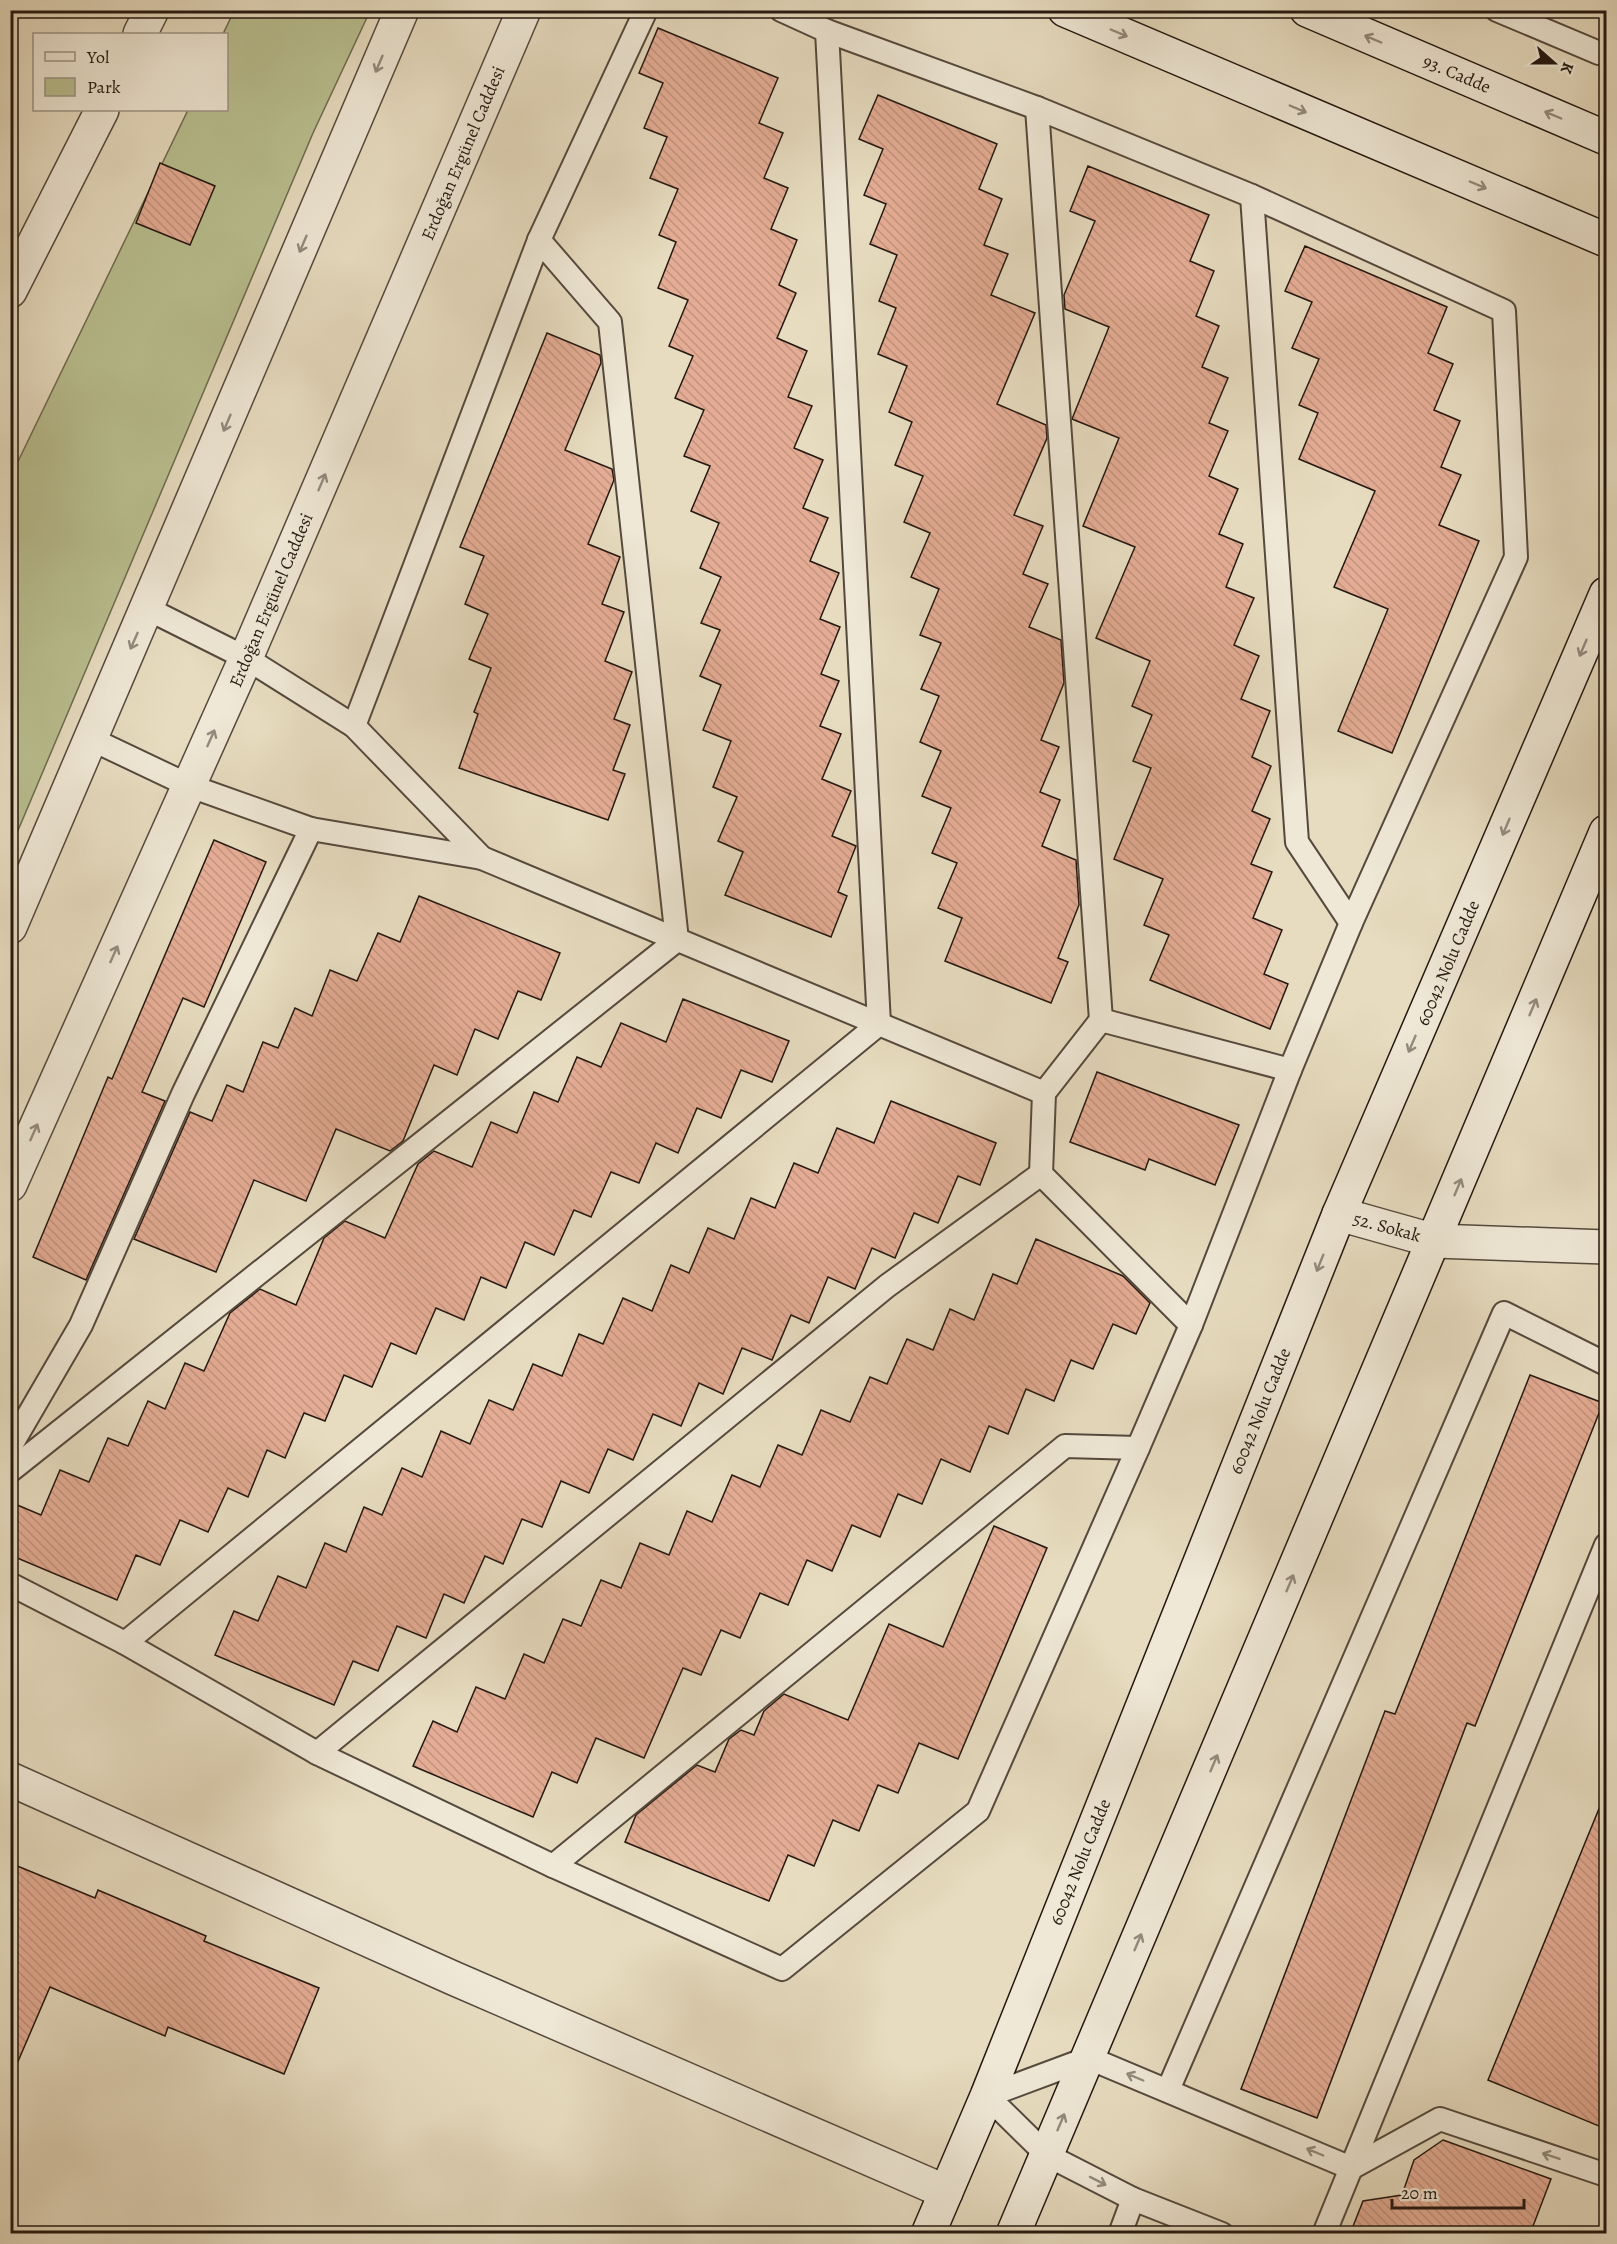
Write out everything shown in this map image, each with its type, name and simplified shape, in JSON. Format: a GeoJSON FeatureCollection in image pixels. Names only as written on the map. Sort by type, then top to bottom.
{"type":"FeatureCollection","features":[{"type":"Feature","properties":{"kind":"street"},"geometry":{"type":"LineString","coordinates":[[140,33],[152,10]]}},
{"type":"Feature","properties":{"kind":"street"},"geometry":{"type":"LineString","coordinates":[[10,927],[148,609],[402,10]]}},
{"type":"Feature","properties":{"kind":"street","name":"Erdoğan Ergünel Caddesi"},"geometry":{"type":"LineString","coordinates":[[10,1185],[246,658],[524,10]]}},
{"type":"Feature","properties":{"kind":"street"},"geometry":{"type":"LineString","coordinates":[[1065,10],[1606,240]]}},
{"type":"Feature","properties":{"kind":"street","name":"93. Cadde"},"geometry":{"type":"LineString","coordinates":[[1307,10],[1606,138]]}},
{"type":"Feature","properties":{"kind":"street"},"geometry":{"type":"LineString","coordinates":[[13,280],[101,111]]}},
{"type":"Feature","properties":{"kind":"street","name":"60042 Nolu Cadde"},"geometry":{"type":"LineString","coordinates":[[928,2234],[987,2096],[1339,1214],[1606,594]]}},
{"type":"Feature","properties":{"kind":"street"},"geometry":{"type":"LineString","coordinates":[[1013,2234],[1435,1241],[1606,832]]}},
{"type":"Feature","properties":{"kind":"street","name":"52. Sokak"},"geometry":{"type":"LineString","coordinates":[[1339,1214],[1435,1241],[1606,1247]]}},
{"type":"Feature","properties":{"kind":"street"},"geometry":{"type":"LineString","coordinates":[[10,1779],[453,1978],[946,2192]]}},
{"type":"Feature","properties":{"kind":"lane"},"geometry":{"type":"LineString","coordinates":[[354,726],[539,240],[646,10]]}},
{"type":"Feature","properties":{"kind":"lane"},"geometry":{"type":"LineString","coordinates":[[10,1584],[125,1642],[317,1753],[553,1866],[782,1969],[978,1811],[1191,1325],[1290,1070],[1351,923],[1516,556],[1504,311],[1252,196],[1036,108],[827,31],[781,10]]}},
{"type":"Feature","properties":{"kind":"lane"},"geometry":{"type":"LineString","coordinates":[[1497,10],[1599,53]]}},
{"type":"Feature","properties":{"kind":"lane"},"geometry":{"type":"LineString","coordinates":[[827,31],[879,1024]]}},
{"type":"Feature","properties":{"kind":"lane"},"geometry":{"type":"LineString","coordinates":[[1036,108],[1101,1020],[1044,1093],[1041,1174],[1191,1325]]}},
{"type":"Feature","properties":{"kind":"lane"},"geometry":{"type":"LineString","coordinates":[[1252,196],[1297,842],[1351,923]]}},
{"type":"Feature","properties":{"kind":"lane"},"geometry":{"type":"LineString","coordinates":[[539,240],[609,322],[677,940]]}},
{"type":"Feature","properties":{"kind":"lane"},"geometry":{"type":"LineString","coordinates":[[148,609],[246,658],[354,726],[482,858]]}},
{"type":"Feature","properties":{"kind":"lane"},"geometry":{"type":"LineString","coordinates":[[91,739],[190,786],[311,829],[482,858],[1044,1093]]}},
{"type":"Feature","properties":{"kind":"lane"},"geometry":{"type":"LineString","coordinates":[[10,1447],[81,1325],[183,1094],[311,829]]}},
{"type":"Feature","properties":{"kind":"lane"},"geometry":{"type":"LineString","coordinates":[[10,1471],[677,940]]}},
{"type":"Feature","properties":{"kind":"lane"},"geometry":{"type":"LineString","coordinates":[[1101,1020],[1290,1070]]}},
{"type":"Feature","properties":{"kind":"lane"},"geometry":{"type":"LineString","coordinates":[[125,1642],[879,1024]]}},
{"type":"Feature","properties":{"kind":"lane"},"geometry":{"type":"LineString","coordinates":[[317,1753],[887,1286],[1041,1174]]}},
{"type":"Feature","properties":{"kind":"lane"},"geometry":{"type":"LineString","coordinates":[[1167,2090],[1504,1313],[1606,1364]]}},
{"type":"Feature","properties":{"kind":"lane"},"geometry":{"type":"LineString","coordinates":[[553,1866],[1065,1446],[1138,1448]]}},
{"type":"Feature","properties":{"kind":"lane"},"geometry":{"type":"LineString","coordinates":[[1324,2234],[1606,1545]]}},
{"type":"Feature","properties":{"kind":"lane"},"geometry":{"type":"LineString","coordinates":[[1222,2234],[1133,2199],[1047,2155],[987,2096],[1089,2058],[1351,2168]]}},
{"type":"Feature","properties":{"kind":"lane"},"geometry":{"type":"LineString","coordinates":[[1351,2168],[1440,2119],[1606,2175]]}},
{"type":"Feature","properties":{"kind":"lane"},"geometry":{"type":"LineString","coordinates":[[1120,2234],[1133,2199]]}},
{"type":"Feature","properties":{"kind":"green space"},"geometry":{"type":"Polygon","coordinates":[[[234,11],[370,11],[313,133],[11,847],[11,476],[188,111],[228,111],[228,33],[223,33],[234,11]]]}},
{"type":"Feature","properties":{"kind":"building"},"geometry":{"type":"Polygon","coordinates":[[[658,28],[778,78],[759,123],[783,133],[764,178],[788,188],[771,229],[797,240],[779,285],[796,293],[777,338],[807,351],[788,397],[812,406],[794,448],[823,460],[803,508],[828,518],[810,561],[839,573],[820,619],[840,627],[821,674],[839,681],[820,726],[841,734],[822,779],[851,791],[832,836],[856,846],[838,892],[847,896],[831,937],[725,895],[743,852],[718,841],[737,797],[713,787],[731,741],[703,730],[721,685],[700,676],[720,630],[701,623],[721,577],[700,568],[719,523],[691,511],[710,466],[684,456],[704,410],[675,398],[693,356],[669,346],[688,300],[658,288],[676,242],[659,235],[678,189],[650,178],[667,137],[644,128],[663,83],[639,73],[658,28]]]}},
{"type":"Feature","properties":{"kind":"building"},"geometry":{"type":"Polygon","coordinates":[[[878,95],[997,144],[979,189],[1002,199],[984,245],[1008,254],[991,295],[1035,313],[997,404],[1046,425],[1047,438],[1014,515],[1043,526],[1023,574],[1048,584],[1029,627],[1061,640],[1064,683],[1041,740],[1059,747],[1040,792],[1060,800],[1042,846],[1076,860],[1079,905],[1058,958],[1068,962],[1051,1003],[945,961],[962,918],[938,908],[957,863],[932,853],[951,808],[922,796],[941,751],[920,742],[939,696],[921,689],[941,643],[920,635],[939,589],[911,577],[930,533],[904,522],[923,476],[895,465],[912,422],[889,412],[907,366],[878,354],[896,308],[879,301],[897,255],[870,244],[886,204],[864,195],[883,149],[859,139],[878,95]]]}},
{"type":"Feature","properties":{"kind":"building"},"geometry":{"type":"Polygon","coordinates":[[[160,163],[215,186],[190,245],[136,223],[160,163]]]}},
{"type":"Feature","properties":{"kind":"building"},"geometry":{"type":"Polygon","coordinates":[[[1088,166],[1209,215],[1190,261],[1214,271],[1196,316],[1219,326],[1202,367],[1228,378],[1209,423],[1228,431],[1209,476],[1238,489],[1219,534],[1243,544],[1226,587],[1254,598],[1234,645],[1259,656],[1241,699],[1270,711],[1252,757],[1271,766],[1252,811],[1270,819],[1251,864],[1272,872],[1253,918],[1282,930],[1264,974],[1288,984],[1270,1029],[1150,980],[1169,935],[1144,925],[1163,879],[1114,859],[1151,768],[1133,761],[1152,715],[1132,706],[1150,661],[1096,638],[1135,547],[1083,526],[1119,438],[1072,419],[1109,327],[1065,309],[1064,295],[1095,221],[1070,211],[1088,166]]]}},
{"type":"Feature","properties":{"kind":"building"},"geometry":{"type":"Polygon","coordinates":[[[1305,246],[1447,307],[1428,353],[1453,364],[1434,410],[1460,421],[1441,467],[1461,475],[1439,525],[1479,541],[1392,753],[1338,731],[1388,609],[1334,587],[1375,491],[1299,459],[1318,413],[1299,405],[1319,359],[1292,348],[1312,302],[1285,291],[1305,246]]]}},
{"type":"Feature","properties":{"kind":"building"},"geometry":{"type":"Polygon","coordinates":[[[547,333],[600,355],[601,363],[565,450],[612,469],[614,480],[588,544],[620,557],[602,604],[624,612],[605,661],[632,672],[614,719],[630,725],[613,770],[625,774],[608,820],[459,768],[478,714],[474,712],[491,668],[469,659],[488,614],[465,604],[484,556],[460,547],[547,333]]]}},
{"type":"Feature","properties":{"kind":"building"},"geometry":{"type":"Polygon","coordinates":[[[214,840],[266,862],[204,1007],[183,998],[142,1092],[165,1101],[86,1280],[33,1257],[108,1077],[112,1079],[214,840]]]}},
{"type":"Feature","properties":{"kind":"building"},"geometry":{"type":"Polygon","coordinates":[[[419,896],[560,953],[541,1000],[518,991],[498,1039],[475,1029],[457,1075],[434,1065],[403,1141],[390,1151],[336,1129],[306,1201],[254,1180],[216,1272],[134,1239],[190,1112],[212,1121],[227,1085],[243,1092],[263,1042],[278,1048],[295,1008],[312,1016],[330,970],[357,981],[378,933],[400,942],[419,896]]]}},
{"type":"Feature","properties":{"kind":"building"},"geometry":{"type":"Polygon","coordinates":[[[683,999],[789,1041],[772,1082],[741,1070],[721,1118],[697,1108],[678,1153],[656,1143],[639,1183],[611,1172],[591,1217],[574,1210],[554,1255],[525,1242],[506,1288],[481,1277],[464,1320],[436,1308],[416,1354],[391,1343],[372,1387],[344,1375],[325,1421],[304,1413],[285,1458],[267,1450],[248,1497],[228,1488],[208,1532],[180,1520],[160,1565],[136,1555],[117,1600],[10,1555],[10,1502],[41,1515],[60,1470],[89,1482],[108,1438],[128,1446],[148,1401],[165,1409],[185,1363],[204,1371],[230,1313],[260,1289],[296,1305],[324,1238],[345,1221],[385,1238],[418,1164],[434,1151],[472,1167],[491,1122],[517,1133],[534,1092],[558,1102],[577,1057],[601,1067],[621,1023],[666,1042],[683,999]]]}},
{"type":"Feature","properties":{"kind":"building"},"geometry":{"type":"Polygon","coordinates":[[[1097,1072],[1239,1125],[1215,1185],[1149,1159],[1145,1170],[1070,1142],[1097,1072]]]}},
{"type":"Feature","properties":{"kind":"building"},"geometry":{"type":"Polygon","coordinates":[[[891,1101],[996,1143],[980,1185],[958,1176],[938,1223],[914,1213],[895,1258],[872,1248],[855,1289],[828,1277],[809,1323],[791,1315],[772,1360],[742,1348],[723,1394],[699,1383],[681,1426],[653,1414],[633,1460],[608,1449],[589,1493],[561,1481],[542,1527],[522,1519],[503,1564],[485,1556],[464,1603],[444,1594],[426,1638],[397,1626],[378,1671],[353,1661],[334,1705],[215,1655],[234,1611],[258,1621],[278,1576],[306,1588],[325,1543],[346,1552],[364,1507],[382,1515],[402,1468],[422,1477],[441,1431],[470,1444],[489,1400],[513,1410],[533,1364],[562,1376],[579,1334],[603,1344],[623,1298],[652,1311],[671,1265],[689,1273],[708,1228],[734,1239],[751,1198],[775,1208],[794,1163],[818,1173],[837,1128],[874,1143],[891,1101]]]}},
{"type":"Feature","properties":{"kind":"building"},"geometry":{"type":"Polygon","coordinates":[[[1036,1239],[1123,1276],[1150,1303],[1136,1334],[1113,1324],[1093,1369],[1071,1360],[1054,1401],[1026,1389],[1008,1434],[989,1426],[970,1472],[941,1459],[922,1504],[898,1494],[880,1537],[852,1525],[832,1571],[807,1560],[788,1605],[760,1593],[740,1638],[721,1630],[701,1675],[683,1668],[644,1758],[596,1738],[577,1783],[552,1772],[533,1817],[413,1766],[433,1721],[457,1732],[476,1687],[505,1699],[524,1654],[544,1663],[563,1619],[581,1626],[601,1580],[621,1588],[640,1543],[669,1555],[687,1511],[712,1522],[732,1475],[760,1487],[778,1445],[802,1455],[821,1410],[850,1422],[870,1377],[887,1384],[907,1339],[933,1350],[950,1309],[974,1320],[993,1274],[1017,1284],[1036,1239]]]}},
{"type":"Feature","properties":{"kind":"building"},"geometry":{"type":"Polygon","coordinates":[[[1530,1375],[1603,1403],[1475,1726],[1467,1723],[1317,2118],[1241,2089],[1385,1711],[1395,1714],[1530,1375]]]}},
{"type":"Feature","properties":{"kind":"building"},"geometry":{"type":"Polygon","coordinates":[[[994,1526],[1047,1548],[958,1759],[919,1743],[898,1793],[878,1785],[859,1831],[833,1820],[814,1866],[788,1855],[769,1901],[625,1842],[636,1815],[697,1765],[715,1772],[729,1739],[741,1730],[754,1735],[764,1711],[784,1694],[848,1720],[889,1624],[943,1647],[994,1526]]]}},
{"type":"Feature","properties":{"kind":"building"},"geometry":{"type":"Polygon","coordinates":[[[1606,1794],[1606,2129],[1488,2080],[1606,1794]]]}},
{"type":"Feature","properties":{"kind":"building"},"geometry":{"type":"Polygon","coordinates":[[[10,1863],[95,1898],[98,1890],[206,1936],[204,1941],[319,1988],[284,2074],[168,2027],[165,2036],[50,1987],[10,2080],[10,1863]]]}},
{"type":"Feature","properties":{"kind":"building"},"geometry":{"type":"Polygon","coordinates":[[[1443,2140],[1551,2179],[1530,2234],[1350,2234],[1363,2201],[1402,2195],[1414,2160],[1443,2140]]]}}]}
